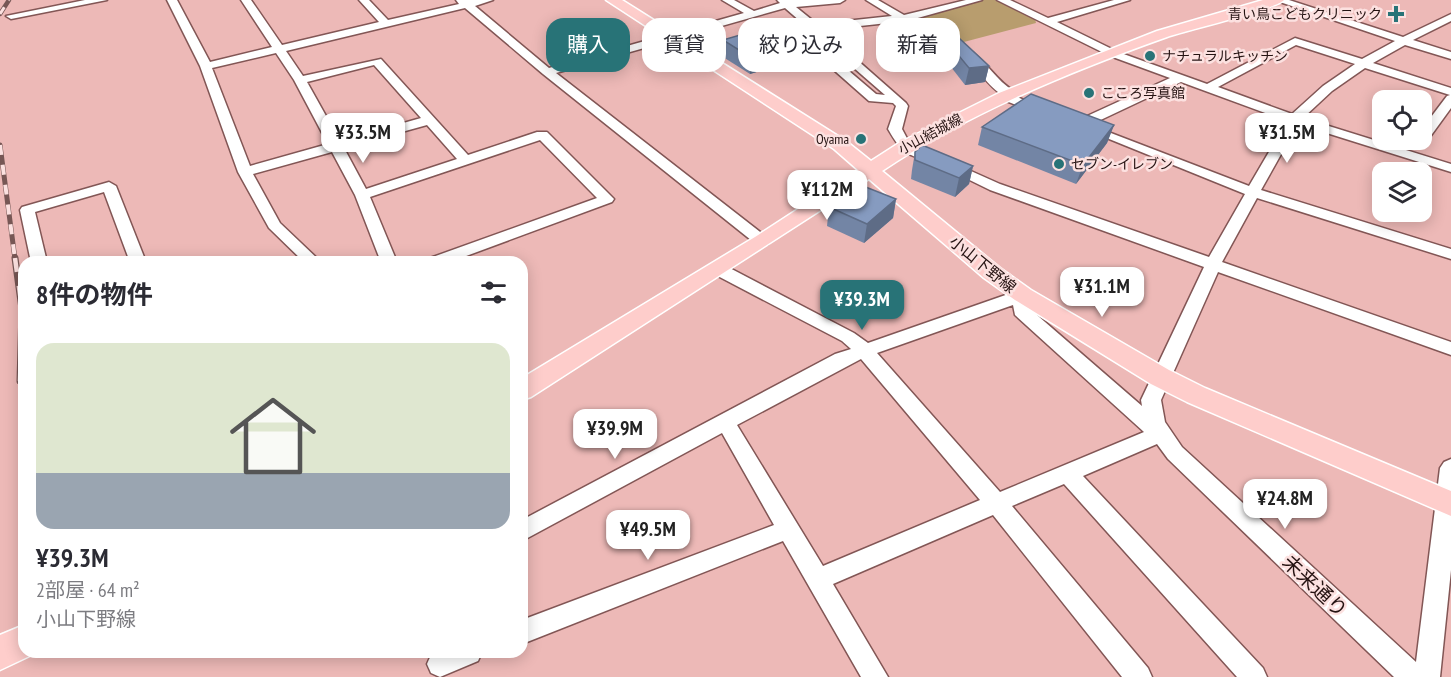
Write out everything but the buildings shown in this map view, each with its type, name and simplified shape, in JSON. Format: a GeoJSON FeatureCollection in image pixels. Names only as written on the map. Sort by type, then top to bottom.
{"type":"FeatureCollection","features":[{"type":"Feature","properties":{"kind":"main road","name":"小山下野線"},"geometry":{"type":"LineString","coordinates":[[613,0],[642,18]]}},
{"type":"Feature","properties":{"kind":"main road","name":"小山結城線"},"geometry":{"type":"LineString","coordinates":[[528,386],[718,269],[905,147],[1008,95],[1193,23],[1278,0]]}},
{"type":"Feature","properties":{"kind":"main road","name":"小山下野線"},"geometry":{"type":"LineString","coordinates":[[726,72],[840,145],[976,260],[1023,295],[1160,377],[1226,409],[1449,503]]}},
{"type":"Feature","properties":{"kind":"main road"},"geometry":{"type":"LineString","coordinates":[[0,653],[18,644]]}},
{"type":"Feature","properties":{"kind":"street"},"geometry":{"type":"LineString","coordinates":[[22,0],[11,16],[102,0]]}},
{"type":"Feature","properties":{"kind":"street"},"geometry":{"type":"LineString","coordinates":[[172,0],[207,66],[245,172],[274,225],[308,256]]}},
{"type":"Feature","properties":{"kind":"street"},"geometry":{"type":"LineString","coordinates":[[246,0],[300,80],[362,195],[387,256]]}},
{"type":"Feature","properties":{"kind":"street"},"geometry":{"type":"LineString","coordinates":[[364,0],[386,24]]}},
{"type":"Feature","properties":{"kind":"street"},"geometry":{"type":"LineString","coordinates":[[207,66],[386,24],[464,2],[488,0]]}},
{"type":"Feature","properties":{"kind":"street"},"geometry":{"type":"LineString","coordinates":[[727,0],[752,14]]}},
{"type":"Feature","properties":{"kind":"street"},"geometry":{"type":"LineString","coordinates":[[726,21],[771,8],[783,2],[840,0]]}},
{"type":"Feature","properties":{"kind":"street"},"geometry":{"type":"LineString","coordinates":[[871,0],[899,18]]}},
{"type":"Feature","properties":{"kind":"street"},"geometry":{"type":"LineString","coordinates":[[907,18],[977,0]]}},
{"type":"Feature","properties":{"kind":"street"},"geometry":{"type":"LineString","coordinates":[[1002,0],[1114,54],[1294,119],[1451,168]]}},
{"type":"Feature","properties":{"kind":"street"},"geometry":{"type":"LineString","coordinates":[[1047,22],[1125,0]]}},
{"type":"Feature","properties":{"kind":"street"},"geometry":{"type":"LineString","coordinates":[[1278,0],[1451,56]]}},
{"type":"Feature","properties":{"kind":"street"},"geometry":{"type":"LineString","coordinates":[[464,2],[546,71]]}},
{"type":"Feature","properties":{"kind":"street"},"geometry":{"type":"LineString","coordinates":[[783,2],[801,18]]}},
{"type":"Feature","properties":{"kind":"street"},"geometry":{"type":"LineString","coordinates":[[771,8],[782,18]]}},
{"type":"Feature","properties":{"kind":"street","name":"未来通り"},"geometry":{"type":"LineString","coordinates":[[1413,677],[1223,501],[1160,434],[1151,416],[1151,400],[1213,264],[1294,119],[1308,103],[1392,45],[1450,18]]}},
{"type":"Feature","properties":{"kind":"street"},"geometry":{"type":"LineString","coordinates":[[1208,88],[1295,41],[1451,92]]}},
{"type":"Feature","properties":{"kind":"street"},"geometry":{"type":"LineString","coordinates":[[960,50],[966,52],[1008,95],[1069,121],[1252,192],[1451,254]]}},
{"type":"Feature","properties":{"kind":"street"},"geometry":{"type":"LineString","coordinates":[[300,80],[377,61],[465,160]]}},
{"type":"Feature","properties":{"kind":"street"},"geometry":{"type":"LineString","coordinates":[[547,72],[762,241]]}},
{"type":"Feature","properties":{"kind":"street"},"geometry":{"type":"LineString","coordinates":[[843,72],[873,98],[897,99]]}},
{"type":"Feature","properties":{"kind":"street"},"geometry":{"type":"LineString","coordinates":[[864,72],[897,99],[902,106],[895,129],[905,147],[995,187],[1451,349]]}},
{"type":"Feature","properties":{"kind":"street"},"geometry":{"type":"LineString","coordinates":[[1069,121],[1180,78]]}},
{"type":"Feature","properties":{"kind":"street"},"geometry":{"type":"LineString","coordinates":[[1432,125],[1451,99]]}},
{"type":"Feature","properties":{"kind":"street"},"geometry":{"type":"LineString","coordinates":[[245,172],[429,120]]}},
{"type":"Feature","properties":{"kind":"street"},"geometry":{"type":"LineString","coordinates":[[362,195],[542,135],[607,199],[452,256]]}},
{"type":"Feature","properties":{"kind":"street"},"geometry":{"type":"LineString","coordinates":[[1410,155],[1414,150]]}},
{"type":"Feature","properties":{"kind":"street"},"geometry":{"type":"LineString","coordinates":[[38,256],[27,210],[109,186],[136,256]]}},
{"type":"Feature","properties":{"kind":"street"},"geometry":{"type":"LineString","coordinates":[[718,269],[848,337],[864,350],[996,504],[1139,677]]}},
{"type":"Feature","properties":{"kind":"street"},"geometry":{"type":"LineString","coordinates":[[528,528],[864,350],[1023,295],[1021,311],[1160,434],[818,579]]}},
{"type":"Feature","properties":{"kind":"street"},"geometry":{"type":"LineString","coordinates":[[726,423],[875,677]]}},
{"type":"Feature","properties":{"kind":"street"},"geometry":{"type":"LineString","coordinates":[[1427,677],[1444,594],[1451,468]]}},
{"type":"Feature","properties":{"kind":"street"},"geometry":{"type":"LineString","coordinates":[[1067,473],[1254,677]]}},
{"type":"Feature","properties":{"kind":"street"},"geometry":{"type":"LineString","coordinates":[[528,630],[789,529]]}},
{"type":"Feature","properties":{"kind":"street"},"geometry":{"type":"LineString","coordinates":[[440,664],[454,658]]}},
{"type":"Feature","properties":{"kind":"shaded area"},"geometry":{"type":"Polygon","coordinates":[[[982,0],[995,0],[1035,19],[1036,23],[960,43],[960,18],[918,18],[982,0]]]}},
{"type":"Feature","properties":{"kind":"railway"},"geometry":{"type":"LineString","coordinates":[[0,14],[9,0]]}},
{"type":"Feature","properties":{"kind":"railway"},"geometry":{"type":"LineString","coordinates":[[0,145],[15,259]]}},
{"type":"Feature","properties":{"kind":"railway"},"geometry":{"type":"LineString","coordinates":[[15,258],[18,280]]}},
{"type":"Feature","properties":{"kind":"place","name":"青い鳥こどもクリニック"},"geometry":{"type":"Point","coordinates":[1396,14]}},
{"type":"Feature","properties":{"kind":"place","name":"ナチュラルキッチン"},"geometry":{"type":"Point","coordinates":[1150,56]}},
{"type":"Feature","properties":{"kind":"place","name":"こころ写真館"},"geometry":{"type":"Point","coordinates":[1089,93]}},
{"type":"Feature","properties":{"kind":"place","name":"Oyama"},"geometry":{"type":"Point","coordinates":[861,139]}},
{"type":"Feature","properties":{"kind":"place","name":"セブン-イレブン"},"geometry":{"type":"Point","coordinates":[1059,164]}}]}
